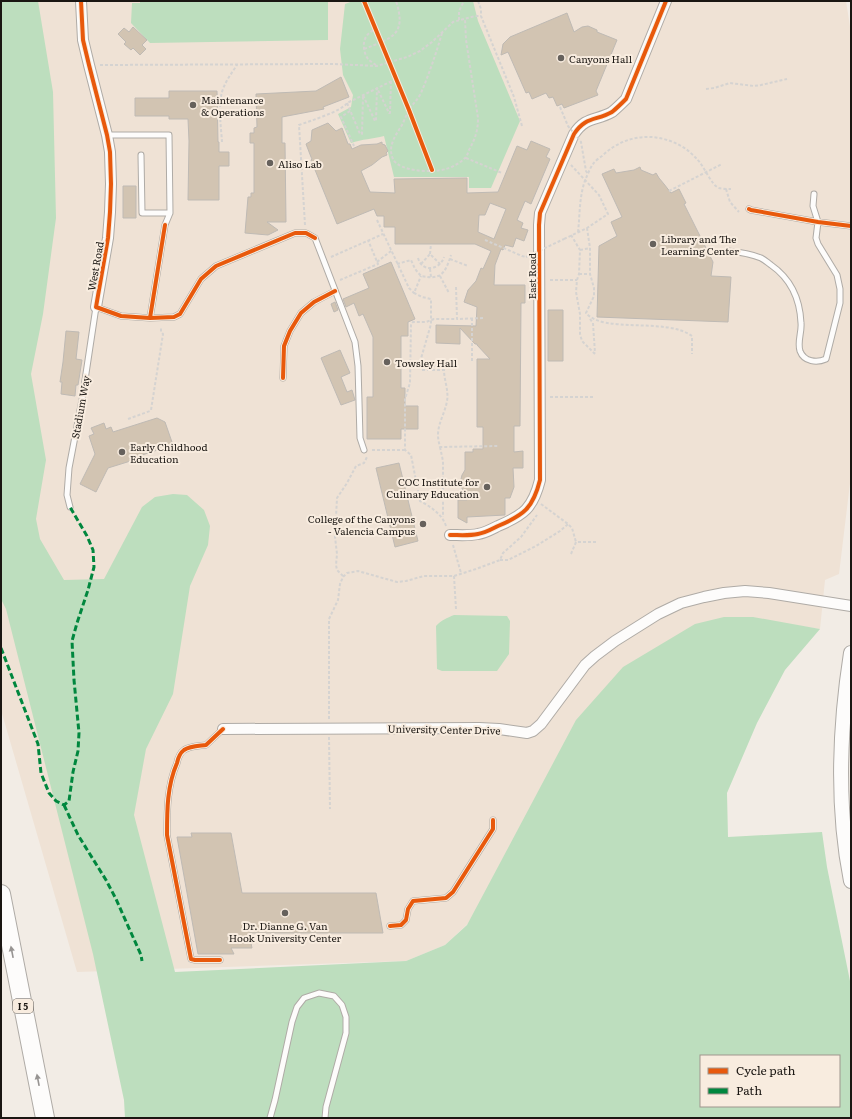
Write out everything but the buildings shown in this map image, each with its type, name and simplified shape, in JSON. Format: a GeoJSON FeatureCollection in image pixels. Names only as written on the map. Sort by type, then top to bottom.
{"type":"FeatureCollection","features":[{"type":"Feature","properties":{"kind":"highway","name":"I 5"},"geometry":{"type":"LineString","coordinates":[[1,894],[45,1118]]}},
{"type":"Feature","properties":{"kind":"street","name":"West Road"},"geometry":{"type":"LineString","coordinates":[[82,1],[83,40],[110,152],[111,184],[108,238],[96,307]]}},
{"type":"Feature","properties":{"kind":"street","name":"East Road"},"geometry":{"type":"LineString","coordinates":[[450,535],[480,534],[515,519],[536,502],[540,480],[540,213],[578,127],[585,122],[610,113],[626,99],[666,1]]}},
{"type":"Feature","properties":{"kind":"street","name":"University Center Drive"},"geometry":{"type":"LineString","coordinates":[[223,729],[479,728],[527,733],[541,724],[585,665],[595,656],[615,641],[680,603],[724,593],[745,591],[769,593],[851,606]]}},
{"type":"Feature","properties":{"kind":"street"},"geometry":{"type":"LineString","coordinates":[[851,653],[843,711],[841,752],[843,824],[851,881]]}},
{"type":"Feature","properties":{"kind":"lane"},"geometry":{"type":"LineString","coordinates":[[107,135],[169,135],[170,213],[164,225],[150,318]]}},
{"type":"Feature","properties":{"kind":"lane"},"geometry":{"type":"LineString","coordinates":[[141,155],[142,213],[170,213]]}},
{"type":"Feature","properties":{"kind":"lane"},"geometry":{"type":"LineString","coordinates":[[728,251],[740,252],[761,258],[780,271],[793,287],[800,307],[802,324],[799,346],[800,352],[805,358],[813,362],[820,362],[826,359],[840,303],[840,289],[837,275],[818,244],[816,238],[818,222],[813,206],[814,194]]}},
{"type":"Feature","properties":{"kind":"lane"},"geometry":{"type":"LineString","coordinates":[[749,209],[818,222],[851,226]]}},
{"type":"Feature","properties":{"kind":"lane"},"geometry":{"type":"LineString","coordinates":[[96,307],[121,316],[150,318],[174,317],[180,314],[201,279],[216,266],[295,233],[306,233],[315,238],[355,342],[358,366],[360,438],[364,450]]}},
{"type":"Feature","properties":{"kind":"lane"},"geometry":{"type":"LineString","coordinates":[[283,378],[284,346],[290,331],[301,313],[314,302],[335,291]]}},
{"type":"Feature","properties":{"kind":"lane","name":"Stadium Way"},"geometry":{"type":"LineString","coordinates":[[70,506],[67,495],[69,468],[82,400],[96,307]]}},
{"type":"Feature","properties":{"kind":"lane"},"geometry":{"type":"LineString","coordinates":[[220,960],[191,959],[167,835],[167,818],[172,774],[180,755],[185,749],[195,746],[206,746],[223,729]]}},
{"type":"Feature","properties":{"kind":"lane"},"geometry":{"type":"LineString","coordinates":[[390,926],[401,926],[406,920],[408,909],[413,901],[446,898],[453,892],[493,829],[493,820]]}},
{"type":"Feature","properties":{"kind":"lane"},"geometry":{"type":"LineString","coordinates":[[270,1118],[292,1022],[297,1007],[304,998],[319,993],[334,996],[342,1005],[346,1017],[346,1033],[326,1107],[325,1118]]}},
{"type":"Feature","properties":{"kind":"path"},"geometry":{"type":"LineString","coordinates":[[364,49],[392,37],[397,32],[400,16],[396,1]]}},
{"type":"Feature","properties":{"kind":"path"},"geometry":{"type":"LineString","coordinates":[[459,20],[459,11],[464,1]]}},
{"type":"Feature","properties":{"kind":"path"},"geometry":{"type":"LineString","coordinates":[[478,1],[481,9],[481,16],[514,97],[520,114],[522,126]]}},
{"type":"Feature","properties":{"kind":"path"},"geometry":{"type":"LineString","coordinates":[[89,65],[334,64],[377,66],[401,59],[420,50],[432,42],[453,22],[475,16],[481,16]]}},
{"type":"Feature","properties":{"kind":"path"},"geometry":{"type":"LineString","coordinates":[[442,33],[435,60],[420,96],[409,110],[394,139],[391,155],[396,164],[404,168],[413,170],[445,170],[452,167],[466,158],[476,137],[478,118],[466,40],[465,19]]}},
{"type":"Feature","properties":{"kind":"path"},"geometry":{"type":"LineString","coordinates":[[376,29],[366,36],[364,49],[369,60],[377,66]]}},
{"type":"Feature","properties":{"kind":"path"},"geometry":{"type":"LineString","coordinates":[[222,142],[220,106],[222,93],[227,80],[237,65]]}},
{"type":"Feature","properties":{"kind":"path"},"geometry":{"type":"LineString","coordinates":[[306,233],[300,125],[330,114],[345,106],[347,103],[396,79]]}},
{"type":"Feature","properties":{"kind":"path"},"geometry":{"type":"LineString","coordinates":[[706,89],[730,83],[754,86],[787,79]]}},
{"type":"Feature","properties":{"kind":"path"},"geometry":{"type":"LineString","coordinates":[[377,88],[390,113],[390,82]]}},
{"type":"Feature","properties":{"kind":"path"},"geometry":{"type":"LineString","coordinates":[[363,95],[376,121],[377,88]]}},
{"type":"Feature","properties":{"kind":"path"},"geometry":{"type":"LineString","coordinates":[[347,103],[360,134],[362,134],[363,95]]}},
{"type":"Feature","properties":{"kind":"path"},"geometry":{"type":"LineString","coordinates":[[560,107],[568,126],[581,142],[586,171],[588,174]]}},
{"type":"Feature","properties":{"kind":"path"},"geometry":{"type":"LineString","coordinates":[[350,111],[341,117],[354,146]]}},
{"type":"Feature","properties":{"kind":"path"},"geometry":{"type":"LineString","coordinates":[[578,232],[581,198],[588,174],[593,164],[610,148],[624,141],[641,137],[670,141],[686,150],[698,160],[713,184],[719,188],[731,188]]}},
{"type":"Feature","properties":{"kind":"path"},"geometry":{"type":"LineString","coordinates":[[466,158],[502,173]]}},
{"type":"Feature","properties":{"kind":"path"},"geometry":{"type":"LineString","coordinates":[[485,240],[526,257],[587,228],[608,214],[599,195],[570,164]]}},
{"type":"Feature","properties":{"kind":"path"},"geometry":{"type":"LineString","coordinates":[[669,190],[722,164]]}},
{"type":"Feature","properties":{"kind":"path"},"geometry":{"type":"LineString","coordinates":[[726,188],[730,202],[740,212]]}},
{"type":"Feature","properties":{"kind":"path"},"geometry":{"type":"LineString","coordinates":[[377,220],[409,288],[414,293],[431,299],[431,320],[420,362]]}},
{"type":"Feature","properties":{"kind":"path"},"geometry":{"type":"LineString","coordinates":[[586,313],[594,296],[594,288],[590,274],[590,248],[587,228]]}},
{"type":"Feature","properties":{"kind":"path"},"geometry":{"type":"LineString","coordinates":[[331,259],[332,256],[383,234]]}},
{"type":"Feature","properties":{"kind":"path"},"geometry":{"type":"LineString","coordinates":[[572,235],[580,250],[579,274],[576,280],[576,292],[580,314],[580,334],[582,341],[595,354],[593,323],[586,313]]}},
{"type":"Feature","properties":{"kind":"path"},"geometry":{"type":"LineString","coordinates":[[368,240],[377,262]]}},
{"type":"Feature","properties":{"kind":"path"},"geometry":{"type":"LineString","coordinates":[[413,265],[420,263],[430,254],[431,244]]}},
{"type":"Feature","properties":{"kind":"path"},"geometry":{"type":"LineString","coordinates":[[580,250],[590,248]]}},
{"type":"Feature","properties":{"kind":"path"},"geometry":{"type":"LineString","coordinates":[[340,280],[378,264],[377,262],[391,251]]}},
{"type":"Feature","properties":{"kind":"path"},"geometry":{"type":"LineString","coordinates":[[430,254],[440,264]]}},
{"type":"Feature","properties":{"kind":"path"},"geometry":{"type":"LineString","coordinates":[[397,264],[411,260],[415,269],[421,276],[440,276],[448,265],[451,255]]}},
{"type":"Feature","properties":{"kind":"path"},"geometry":{"type":"LineString","coordinates":[[418,258],[420,263],[430,269],[440,264],[444,257]]}},
{"type":"Feature","properties":{"kind":"path"},"geometry":{"type":"LineString","coordinates":[[450,259],[468,266]]}},
{"type":"Feature","properties":{"kind":"path"},"geometry":{"type":"LineString","coordinates":[[442,261],[448,265]]}},
{"type":"Feature","properties":{"kind":"path"},"geometry":{"type":"LineString","coordinates":[[430,269],[430,277]]}},
{"type":"Feature","properties":{"kind":"path"},"geometry":{"type":"LineString","coordinates":[[579,274],[590,274]]}},
{"type":"Feature","properties":{"kind":"path"},"geometry":{"type":"LineString","coordinates":[[414,293],[421,276]]}},
{"type":"Feature","properties":{"kind":"path"},"geometry":{"type":"LineString","coordinates":[[440,276],[448,293]]}},
{"type":"Feature","properties":{"kind":"path"},"geometry":{"type":"LineString","coordinates":[[540,279],[576,280]]}},
{"type":"Feature","properties":{"kind":"path"},"geometry":{"type":"LineString","coordinates":[[456,287],[457,319]]}},
{"type":"Feature","properties":{"kind":"path"},"geometry":{"type":"LineString","coordinates":[[580,314],[586,313]]}},
{"type":"Feature","properties":{"kind":"path"},"geometry":{"type":"LineString","coordinates":[[472,318],[472,362]]}},
{"type":"Feature","properties":{"kind":"path"},"geometry":{"type":"LineString","coordinates":[[405,450],[405,399],[410,383],[411,324],[413,322],[426,322],[434,319],[484,318]]}},
{"type":"Feature","properties":{"kind":"path"},"geometry":{"type":"LineString","coordinates":[[590,318],[619,324],[650,325],[680,330],[692,336],[692,354]]}},
{"type":"Feature","properties":{"kind":"path"},"geometry":{"type":"LineString","coordinates":[[128,419],[151,410],[163,334],[161,332],[161,327]]}},
{"type":"Feature","properties":{"kind":"path"},"geometry":{"type":"LineString","coordinates":[[411,362],[443,362],[447,402],[438,427],[438,435],[443,461],[443,518],[450,535]]}},
{"type":"Feature","properties":{"kind":"path"},"geometry":{"type":"LineString","coordinates":[[439,362],[439,366],[421,366],[421,370],[444,370]]}},
{"type":"Feature","properties":{"kind":"path"},"geometry":{"type":"LineString","coordinates":[[539,397],[595,397]]}},
{"type":"Feature","properties":{"kind":"path"},"geometry":{"type":"LineString","coordinates":[[440,447],[499,446]]}},
{"type":"Feature","properties":{"kind":"path"},"geometry":{"type":"LineString","coordinates":[[343,576],[337,570],[336,565],[337,554],[335,538],[337,498],[356,466],[364,463],[367,457],[364,450],[405,450],[411,455],[420,501],[429,506],[443,518]]}},
{"type":"Feature","properties":{"kind":"path"},"geometry":{"type":"LineString","coordinates":[[536,502],[572,528],[576,542],[571,554]]}},
{"type":"Feature","properties":{"kind":"path"},"geometry":{"type":"LineString","coordinates":[[500,560],[503,553],[521,537],[537,514],[538,510],[536,502]]}},
{"type":"Feature","properties":{"kind":"path"},"geometry":{"type":"LineString","coordinates":[[330,809],[329,619],[338,600],[340,584],[343,576],[347,573],[358,571],[401,582],[424,576],[454,576],[500,560],[508,560],[536,546],[560,531],[568,524]]}},
{"type":"Feature","properties":{"kind":"path"},"geometry":{"type":"LineString","coordinates":[[576,542],[596,542]]}},
{"type":"Feature","properties":{"kind":"path"},"geometry":{"type":"LineString","coordinates":[[456,558],[462,574]]}},
{"type":"Feature","properties":{"kind":"path"},"geometry":{"type":"LineString","coordinates":[[454,576],[456,610]]}},
{"type":"Feature","properties":{"kind":"shaded area","name":"College of the Canyons - Valencia Campus"},"geometry":{"type":"Polygon","coordinates":[[[1,1],[846,1],[851,33],[851,475],[839,574],[825,580],[820,629],[788,624],[445,945],[406,961],[77,972],[1,710],[1,1]]]}},
{"type":"Feature","properties":{"kind":"green space"},"geometry":{"type":"Polygon","coordinates":[[[1,1],[38,1],[53,92],[56,218],[43,314],[31,374],[46,460],[36,519],[40,539],[64,580],[104,579],[142,507],[155,497],[173,494],[187,495],[204,510],[210,526],[208,545],[190,586],[173,694],[146,749],[134,815],[175,972],[406,961],[445,945],[467,925],[576,720],[623,667],[695,624],[724,617],[753,617],[820,629],[785,670],[757,723],[727,793],[728,837],[822,832],[827,867],[851,986],[851,1118],[125,1118],[124,1100],[93,954],[6,609],[1,599],[1,1]]]}},
{"type":"Feature","properties":{"kind":"green space"},"geometry":{"type":"Polygon","coordinates":[[[140,1],[328,1],[328,40],[150,43],[131,23],[132,3],[140,3],[140,1]]]}},
{"type":"Feature","properties":{"kind":"green space"},"geometry":{"type":"Polygon","coordinates":[[[353,1],[473,1],[478,21],[520,121],[491,188],[469,188],[469,177],[394,177],[384,136],[351,143],[338,114],[351,107],[353,95],[343,75],[340,49],[345,4],[353,1]]]}},
{"type":"Feature","properties":{"kind":"green space"},"geometry":{"type":"Polygon","coordinates":[[[454,615],[507,616],[510,621],[509,654],[497,671],[442,671],[437,669],[436,626],[454,615]]]}},
{"type":"Feature","properties":{"kind":"marked path"},"geometry":{"type":"LineString","coordinates":[[1,648],[38,744],[41,773],[49,793],[56,801],[64,805],[69,801],[73,772],[78,751],[79,733],[72,641],[94,567],[93,550],[87,536],[70,507]]}},
{"type":"Feature","properties":{"kind":"marked path"},"geometry":{"type":"LineString","coordinates":[[64,805],[78,835],[116,899],[141,955],[142,961]]}},
{"type":"Feature","properties":{"kind":"cycle path"},"geometry":{"type":"LineString","coordinates":[[81,1],[83,40],[110,152],[111,184],[108,238],[96,307],[121,316],[150,318],[174,317],[180,314],[201,279],[216,266],[295,233],[306,233],[315,238]]}},
{"type":"Feature","properties":{"kind":"cycle path"},"geometry":{"type":"LineString","coordinates":[[364,1],[432,170]]}},
{"type":"Feature","properties":{"kind":"cycle path"},"geometry":{"type":"LineString","coordinates":[[450,535],[475,535],[488,531],[515,518],[530,504],[537,490],[540,480],[540,213],[574,134],[578,128],[587,122],[612,112],[626,99],[666,1]]}},
{"type":"Feature","properties":{"kind":"cycle path"},"geometry":{"type":"LineString","coordinates":[[749,209],[818,222],[851,226]]}},
{"type":"Feature","properties":{"kind":"cycle path"},"geometry":{"type":"LineString","coordinates":[[150,318],[165,225]]}},
{"type":"Feature","properties":{"kind":"cycle path"},"geometry":{"type":"LineString","coordinates":[[283,378],[284,346],[290,331],[301,313],[314,302],[335,291]]}},
{"type":"Feature","properties":{"kind":"cycle path"},"geometry":{"type":"LineString","coordinates":[[220,960],[191,959],[167,835],[167,826],[169,789],[180,754],[189,748],[206,745],[223,729]]}},
{"type":"Feature","properties":{"kind":"cycle path"},"geometry":{"type":"LineString","coordinates":[[390,926],[401,925],[406,920],[408,909],[413,901],[446,898],[453,892],[493,829],[493,820]]}},
{"type":"Feature","properties":{"kind":"place","name":"Canyons Hall"},"geometry":{"type":"Point","coordinates":[561,58]}},
{"type":"Feature","properties":{"kind":"place","name":"Maintenance & Operations"},"geometry":{"type":"Point","coordinates":[193,105]}},
{"type":"Feature","properties":{"kind":"place","name":"Aliso Lab"},"geometry":{"type":"Point","coordinates":[270,163]}},
{"type":"Feature","properties":{"kind":"place","name":"Library and The Learning Center"},"geometry":{"type":"Point","coordinates":[653,244]}},
{"type":"Feature","properties":{"kind":"place","name":"Towsley Hall"},"geometry":{"type":"Point","coordinates":[387,362]}},
{"type":"Feature","properties":{"kind":"place","name":"Early Childhood Education"},"geometry":{"type":"Point","coordinates":[122,452]}},
{"type":"Feature","properties":{"kind":"place","name":"COC Institute for Culinary Education"},"geometry":{"type":"Point","coordinates":[487,487]}},
{"type":"Feature","properties":{"kind":"place","name":"College of the Canyons - Valencia Campus"},"geometry":{"type":"Point","coordinates":[423,524]}},
{"type":"Feature","properties":{"kind":"place","name":"Dr. Dianne G. Van Hook University Center"},"geometry":{"type":"Point","coordinates":[285,913]}}]}
